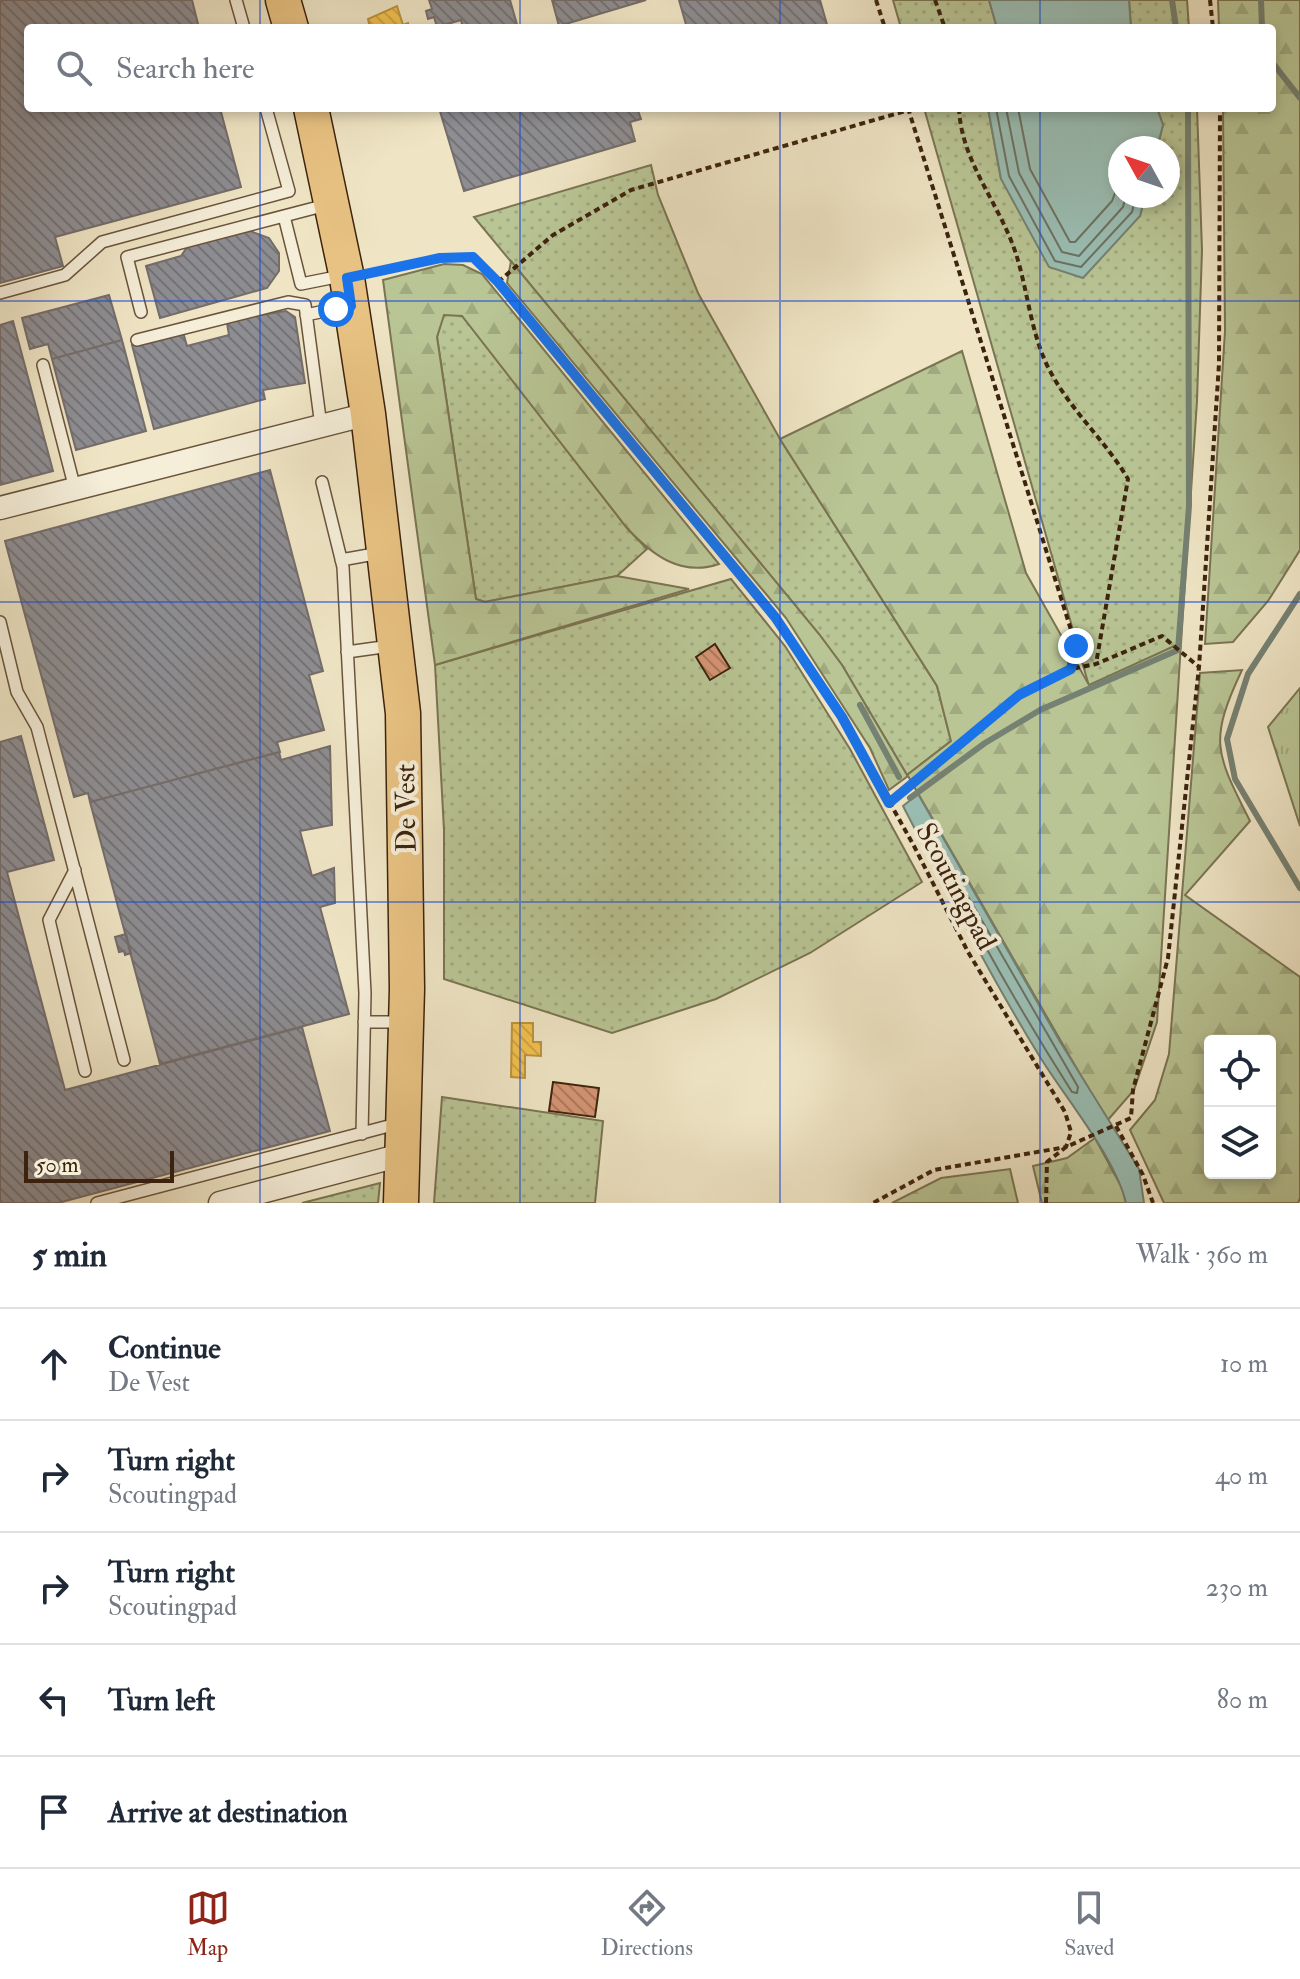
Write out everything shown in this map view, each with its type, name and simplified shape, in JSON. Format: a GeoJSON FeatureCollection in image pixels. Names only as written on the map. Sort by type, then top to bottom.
{"type":"FeatureCollection","features":[{"type":"Feature","properties":{"kind":"main road"},"geometry":{"type":"LineString","coordinates":[[283,0],[290,24]]}},
{"type":"Feature","properties":{"kind":"main road","name":"De Vest"},"geometry":{"type":"LineString","coordinates":[[312,112],[348,286],[368,414],[403,713],[406,1023],[401,1203]]}},
{"type":"Feature","properties":{"kind":"street"},"geometry":{"type":"LineString","coordinates":[[0,508],[368,414]]}},
{"type":"Feature","properties":{"kind":"street"},"geometry":{"type":"LineString","coordinates":[[220,1203],[390,1158],[404,1157]]}},
{"type":"Feature","properties":{"kind":"lane"},"geometry":{"type":"LineString","coordinates":[[236,0],[243,24]]}},
{"type":"Feature","properties":{"kind":"lane"},"geometry":{"type":"LineString","coordinates":[[0,293],[65,275],[102,242],[289,191],[267,112]]}},
{"type":"Feature","properties":{"kind":"lane"},"geometry":{"type":"LineString","coordinates":[[141,312],[127,257],[332,203]]}},
{"type":"Feature","properties":{"kind":"lane"},"geometry":{"type":"LineString","coordinates":[[284,216],[301,284],[348,286]]}},
{"type":"Feature","properties":{"kind":"lane"},"geometry":{"type":"LineString","coordinates":[[306,315],[348,286]]}},
{"type":"Feature","properties":{"kind":"lane"},"geometry":{"type":"LineString","coordinates":[[137,340],[288,302],[305,305],[321,426]]}},
{"type":"Feature","properties":{"kind":"lane"},"geometry":{"type":"LineString","coordinates":[[43,365],[75,489]]}},
{"type":"Feature","properties":{"kind":"lane"},"geometry":{"type":"LineString","coordinates":[[322,482],[341,560],[347,652],[364,1022],[362,1134]]}},
{"type":"Feature","properties":{"kind":"lane"},"geometry":{"type":"LineString","coordinates":[[341,560],[384,552]]}},
{"type":"Feature","properties":{"kind":"lane"},"geometry":{"type":"LineString","coordinates":[[0,622],[17,692],[37,727],[124,1060]]}},
{"type":"Feature","properties":{"kind":"lane"},"geometry":{"type":"LineString","coordinates":[[347,652],[395,645]]}},
{"type":"Feature","properties":{"kind":"lane"},"geometry":{"type":"LineString","coordinates":[[75,870],[49,920],[85,1071]]}},
{"type":"Feature","properties":{"kind":"lane"},"geometry":{"type":"LineString","coordinates":[[364,1022],[406,1023]]}},
{"type":"Feature","properties":{"kind":"lane"},"geometry":{"type":"LineString","coordinates":[[97,1203],[404,1122]]}},
{"type":"Feature","properties":{"kind":"path"},"geometry":{"type":"LineString","coordinates":[[876,0],[884,24]]}},
{"type":"Feature","properties":{"kind":"path"},"geometry":{"type":"LineString","coordinates":[[935,0],[944,24]]}},
{"type":"Feature","properties":{"kind":"path"},"geometry":{"type":"LineString","coordinates":[[1210,0],[1213,24]]}},
{"type":"Feature","properties":{"kind":"path"},"geometry":{"type":"LineString","coordinates":[[498,282],[553,235],[631,190],[898,112]]}},
{"type":"Feature","properties":{"kind":"path"},"geometry":{"type":"LineString","coordinates":[[909,112],[1076,646],[1071,669]]}},
{"type":"Feature","properties":{"kind":"path"},"geometry":{"type":"LineString","coordinates":[[959,112],[959,126],[976,172],[1015,251],[1048,368],[1076,412],[1110,449],[1128,479],[1096,664]]}},
{"type":"Feature","properties":{"kind":"path"},"geometry":{"type":"LineString","coordinates":[[873,1203],[934,1170],[1066,1147],[1131,1118],[1133,1090],[1168,958],[1199,667],[1219,364],[1220,112]]}},
{"type":"Feature","properties":{"kind":"path","name":"Scoutingpad"},"geometry":{"type":"LineString","coordinates":[[348,286],[440,258],[473,257],[498,282],[775,617],[842,717],[968,952],[1065,1112],[1071,1132],[1066,1147]]}},
{"type":"Feature","properties":{"kind":"path"},"geometry":{"type":"LineString","coordinates":[[889,803],[1019,695],[1071,669],[1096,664],[1162,636],[1199,667]]}},
{"type":"Feature","properties":{"kind":"path"},"geometry":{"type":"LineString","coordinates":[[1114,1126],[1143,1175],[1153,1203]]}},
{"type":"Feature","properties":{"kind":"path"},"geometry":{"type":"LineString","coordinates":[[1046,1203],[1047,1162],[1066,1147]]}},
{"type":"Feature","properties":{"kind":"green space"},"geometry":{"type":"Polygon","coordinates":[[[893,0],[989,0],[996,24],[900,24],[893,0]]]}},
{"type":"Feature","properties":{"kind":"green space"},"geometry":{"type":"Polygon","coordinates":[[[1129,0],[1187,0],[1189,24],[1131,24],[1129,0]]]}},
{"type":"Feature","properties":{"kind":"green space"},"geometry":{"type":"Polygon","coordinates":[[[1218,0],[1300,0],[1300,550],[1268,601],[1233,642],[1205,644],[1225,331],[1223,112],[1276,112],[1276,24],[1219,24],[1218,0]]]}},
{"type":"Feature","properties":{"kind":"green space"},"geometry":{"type":"Polygon","coordinates":[[[925,112],[989,112],[1001,179],[1140,216],[1142,208],[1180,208],[1180,136],[1160,136],[1163,125],[1158,112],[1197,112],[1202,250],[1197,401],[1181,643],[1089,686],[925,112]]]}},
{"type":"Feature","properties":{"kind":"green space"},"geometry":{"type":"Polygon","coordinates":[[[651,165],[658,195],[698,293],[780,439],[937,686],[951,741],[907,775],[842,665],[819,634],[474,217],[651,165]]]}},
{"type":"Feature","properties":{"kind":"green space"},"geometry":{"type":"Polygon","coordinates":[[[511,261],[819,634],[842,665],[907,775],[951,741],[937,686],[780,439],[962,351],[1026,573],[1089,685],[1181,643],[1157,1022],[1134,1090],[1107,1121],[908,776],[889,790],[870,748],[786,618],[507,283],[511,261]]]}},
{"type":"Feature","properties":{"kind":"green space"},"geometry":{"type":"Polygon","coordinates":[[[444,264],[463,265],[482,274],[719,564],[692,568],[680,565],[657,555],[637,538],[462,316],[444,315],[437,337],[476,599],[485,602],[617,576],[689,589],[435,665],[383,280],[444,264]]]}},
{"type":"Feature","properties":{"kind":"green space"},"geometry":{"type":"Polygon","coordinates":[[[443,315],[462,315],[627,528],[647,549],[617,576],[485,602],[476,599],[437,337],[443,315]]]}},
{"type":"Feature","properties":{"kind":"green space"},"geometry":{"type":"Polygon","coordinates":[[[731,579],[785,646],[850,749],[922,882],[810,953],[716,999],[612,1033],[444,979],[444,830],[435,665],[731,579]]]}},
{"type":"Feature","properties":{"kind":"green space"},"geometry":{"type":"Polygon","coordinates":[[[1242,670],[1224,714],[1220,747],[1230,779],[1250,821],[1185,895],[1300,977],[1298,1203],[1164,1203],[1130,1130],[1155,1100],[1169,1054],[1200,673],[1242,670]]]}},
{"type":"Feature","properties":{"kind":"green space"},"geometry":{"type":"Polygon","coordinates":[[[1300,688],[1300,826],[1268,727],[1300,688]]]}},
{"type":"Feature","properties":{"kind":"green space"},"geometry":{"type":"Polygon","coordinates":[[[442,1097],[603,1121],[595,1203],[434,1203],[442,1097]]]}},
{"type":"Feature","properties":{"kind":"green space"},"geometry":{"type":"Polygon","coordinates":[[[1095,1138],[1122,1188],[1126,1203],[1042,1203],[1033,1166],[1067,1158],[1095,1138]]]}},
{"type":"Feature","properties":{"kind":"green space"},"geometry":{"type":"Polygon","coordinates":[[[1010,1169],[1018,1203],[892,1203],[941,1178],[1010,1169]]]}},
{"type":"Feature","properties":{"kind":"green space"},"geometry":{"type":"Polygon","coordinates":[[[380,1183],[378,1203],[302,1203],[380,1183]]]}},
{"type":"Feature","properties":{"kind":"water"},"geometry":{"type":"Polygon","coordinates":[[[989,0],[1129,0],[1131,24],[996,24],[989,0]]]}},
{"type":"Feature","properties":{"kind":"water"},"geometry":{"type":"Polygon","coordinates":[[[989,112],[1158,112],[1163,125],[1160,136],[1108,136],[1108,208],[1142,208],[1140,216],[1083,278],[1049,267],[1001,179],[989,112]]]}},
{"type":"Feature","properties":{"kind":"water"},"geometry":{"type":"Polygon","coordinates":[[[918,794],[1059,1040],[1139,1169],[1144,1203],[1126,1203],[1101,1148],[1040,1057],[986,964],[903,806],[918,794]]]}},
{"type":"Feature","properties":{"kind":"building: Homes"},"geometry":{"type":"Polygon","coordinates":[[[397,6],[403,24],[369,24],[368,19],[397,6]]]}},
{"type":"Feature","properties":{"kind":"building: Homes"},"geometry":{"type":"Polygon","coordinates":[[[512,1023],[533,1023],[533,1042],[541,1042],[541,1056],[525,1055],[525,1078],[511,1077],[512,1023]]]}},
{"type":"Feature","properties":{"kind":"building: Industry"},"geometry":{"type":"Polygon","coordinates":[[[0,0],[192,0],[198,24],[24,24],[24,112],[221,112],[241,187],[55,237],[63,266],[0,283],[0,0]]]}},
{"type":"Feature","properties":{"kind":"building: Industry"},"geometry":{"type":"Polygon","coordinates":[[[429,0],[510,0],[517,24],[462,24],[461,20],[436,24],[434,17],[428,19],[426,11],[432,9],[429,0]]]}},
{"type":"Feature","properties":{"kind":"building: Industry"},"geometry":{"type":"Polygon","coordinates":[[[552,0],[646,0],[566,24],[558,24],[552,0]]]}},
{"type":"Feature","properties":{"kind":"building: Industry"},"geometry":{"type":"Polygon","coordinates":[[[679,0],[820,0],[827,24],[686,24],[679,0]]]}},
{"type":"Feature","properties":{"kind":"building: Industry"},"geometry":{"type":"Polygon","coordinates":[[[440,112],[638,112],[641,119],[630,122],[635,141],[464,191],[440,112]]]}},
{"type":"Feature","properties":{"kind":"building: Industry"},"geometry":{"type":"Polygon","coordinates":[[[250,231],[269,238],[279,253],[279,271],[267,288],[160,318],[146,266],[181,256],[188,246],[250,231]]]}},
{"type":"Feature","properties":{"kind":"building: Industry"},"geometry":{"type":"Polygon","coordinates":[[[109,295],[122,340],[52,359],[48,344],[30,349],[22,318],[109,295]]]}},
{"type":"Feature","properties":{"kind":"building: Industry"},"geometry":{"type":"Polygon","coordinates":[[[286,311],[295,317],[305,383],[263,390],[265,399],[154,429],[132,345],[183,332],[187,346],[229,335],[227,323],[235,319],[286,311]]]}},
{"type":"Feature","properties":{"kind":"building: Industry"},"geometry":{"type":"Polygon","coordinates":[[[13,321],[53,471],[0,485],[0,325],[13,321]]]}},
{"type":"Feature","properties":{"kind":"building: Industry"},"geometry":{"type":"Polygon","coordinates":[[[122,340],[146,431],[76,450],[52,359],[122,340]]]}},
{"type":"Feature","properties":{"kind":"building: Industry"},"geometry":{"type":"Polygon","coordinates":[[[270,470],[323,671],[309,675],[324,730],[277,742],[280,752],[90,802],[88,793],[74,797],[5,541],[270,470]]]}},
{"type":"Feature","properties":{"kind":"building: Industry"},"geometry":{"type":"Polygon","coordinates":[[[21,736],[54,860],[7,872],[65,1090],[302,1027],[330,1131],[58,1203],[0,1203],[0,742],[21,736]]]}},
{"type":"Feature","properties":{"kind":"building: Industry"},"geometry":{"type":"Polygon","coordinates":[[[330,746],[332,825],[300,831],[312,876],[334,868],[335,903],[320,907],[349,1014],[160,1064],[90,802],[279,752],[281,760],[330,746]]]}},
{"type":"Feature","properties":{"kind":"building: Industry"},"geometry":{"type":"Polygon","coordinates":[[[126,934],[131,953],[125,955],[124,951],[119,952],[115,937],[126,934]]]}},
{"type":"Feature","properties":{"kind":"building: Other"},"geometry":{"type":"Polygon","coordinates":[[[715,644],[730,668],[710,680],[696,657],[715,644]]]}},
{"type":"Feature","properties":{"kind":"building: Other"},"geometry":{"type":"Polygon","coordinates":[[[553,1082],[599,1088],[595,1117],[549,1111],[553,1082]]]}},
{"type":"Feature","properties":{"kind":"waterway"},"geometry":{"type":"LineString","coordinates":[[1172,0],[1175,24]]}},
{"type":"Feature","properties":{"kind":"waterway"},"geometry":{"type":"LineString","coordinates":[[1261,0],[1262,24]]}},
{"type":"Feature","properties":{"kind":"waterway"},"geometry":{"type":"LineString","coordinates":[[1276,67],[1300,98]]}},
{"type":"Feature","properties":{"kind":"waterway"},"geometry":{"type":"LineString","coordinates":[[910,798],[985,743],[1040,710],[1178,650],[1189,506],[1188,112]]}},
{"type":"Feature","properties":{"kind":"waterway"},"geometry":{"type":"LineString","coordinates":[[1300,594],[1248,674],[1227,739],[1235,779],[1300,888]]}},
{"type":"Feature","properties":{"kind":"waterway"},"geometry":{"type":"LineString","coordinates":[[860,705],[899,777]]}},
{"type":"Feature","properties":{"kind":"route"},"geometry":{"type":"LineString","coordinates":[[336,309],[351,306],[347,278],[440,258],[473,257],[498,282],[575,380],[775,617],[842,717],[889,803],[1019,695],[1071,669],[1076,646]]}}]}
